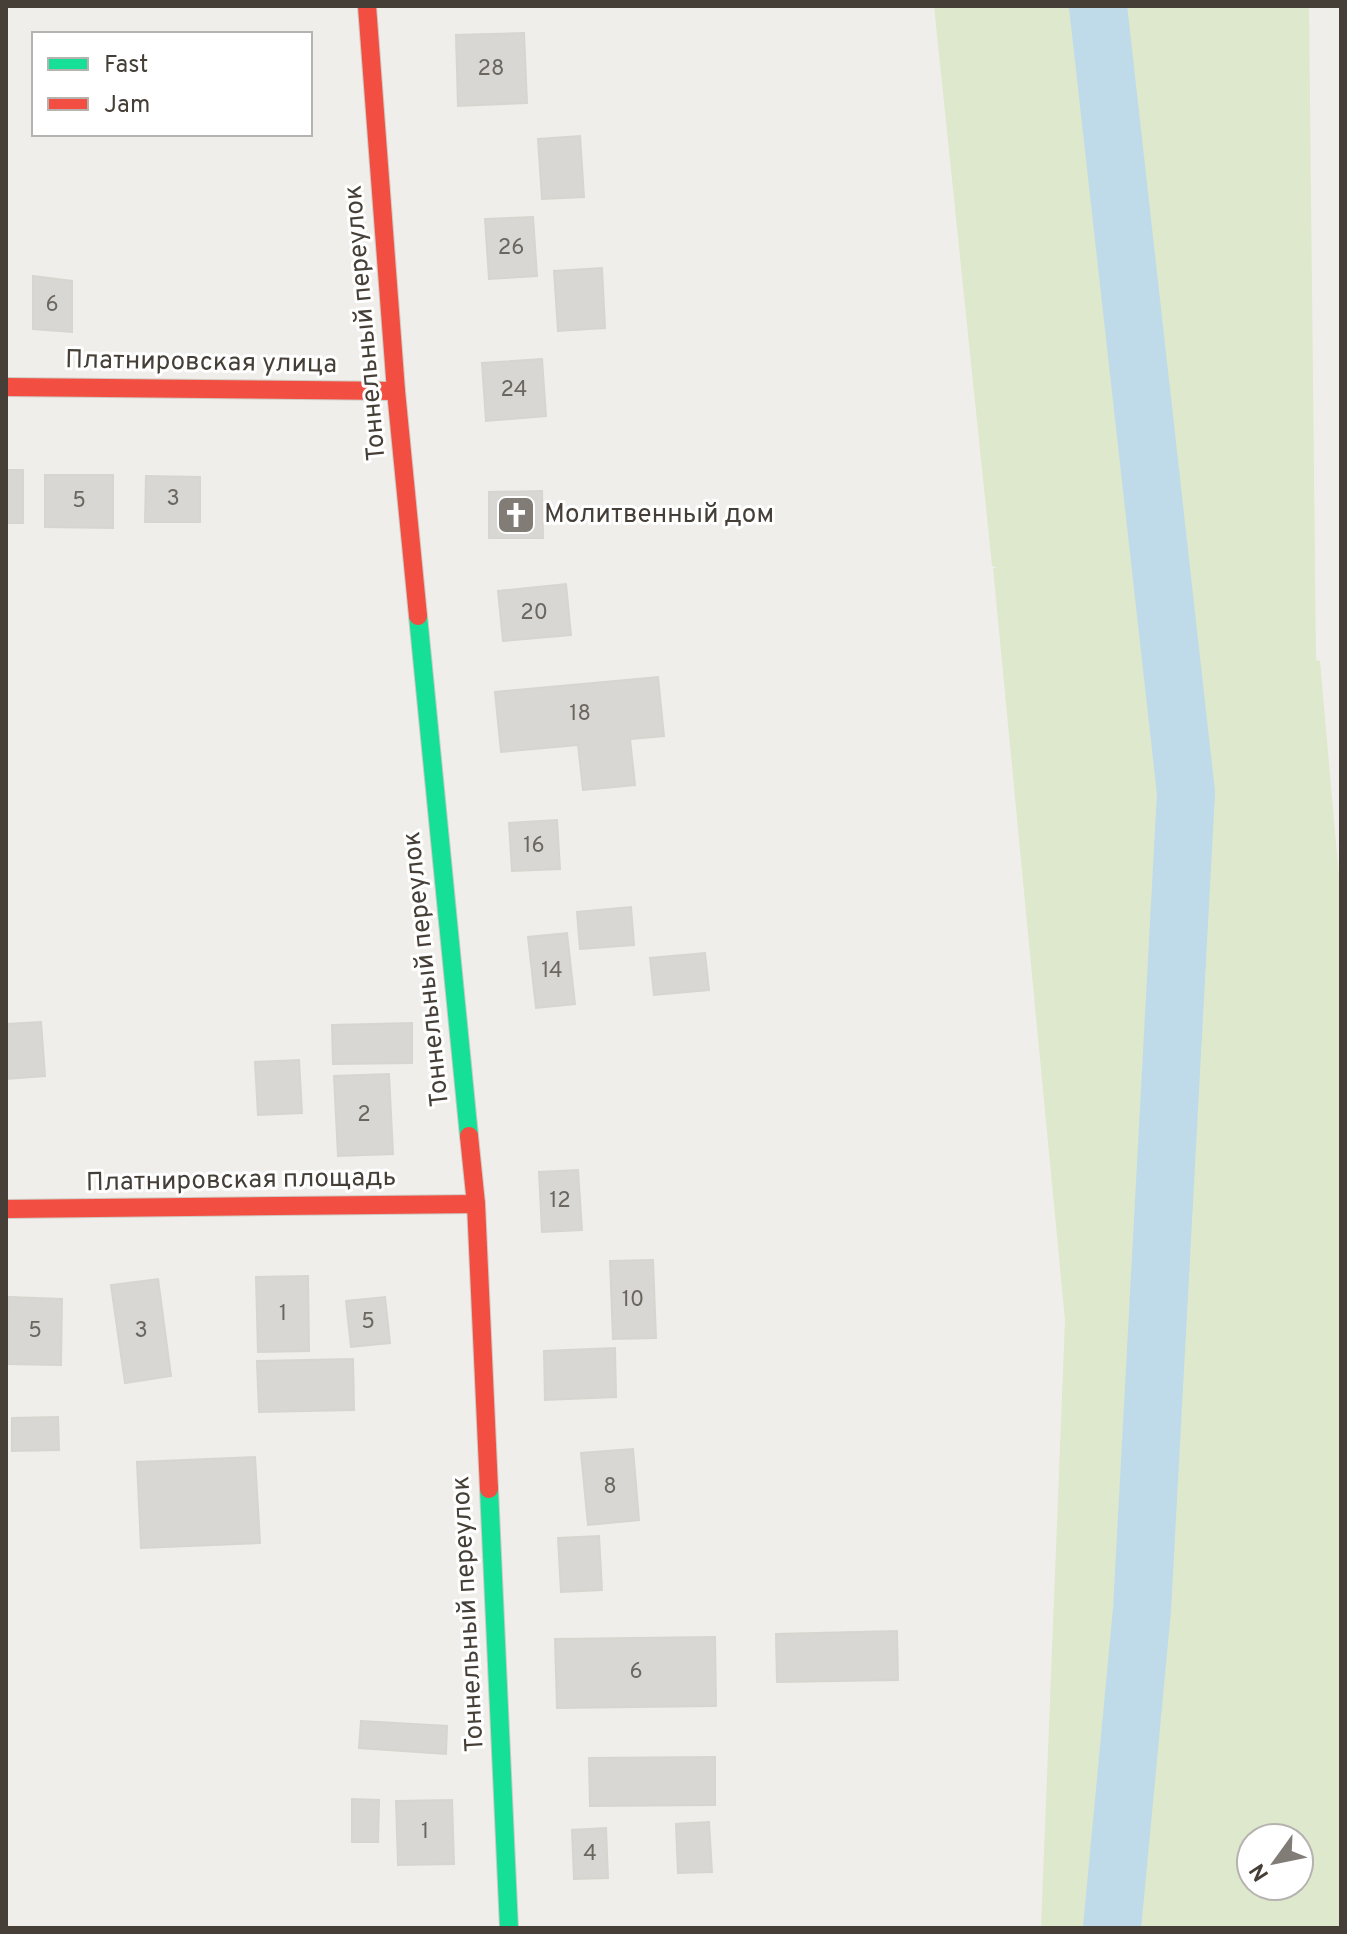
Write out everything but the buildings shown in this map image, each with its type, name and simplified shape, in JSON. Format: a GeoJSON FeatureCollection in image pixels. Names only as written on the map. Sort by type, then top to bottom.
{"type":"FeatureCollection","features":[{"type":"Feature","properties":{"kind":"street","name":"Тоннельный переулок"},"geometry":{"type":"LineString","coordinates":[[367,6],[396,391],[476,1204],[509,1928]]}},
{"type":"Feature","properties":{"kind":"street","name":"Платнировская улица"},"geometry":{"type":"LineString","coordinates":[[6,387],[396,391]]}},
{"type":"Feature","properties":{"kind":"street","name":"Платнировская площадь"},"geometry":{"type":"LineString","coordinates":[[6,1209],[476,1204]]}},
{"type":"Feature","properties":{"kind":"green space"},"geometry":{"type":"Polygon","coordinates":[[[934,6],[1309,6],[1316,660],[1320,661],[1341,900],[1341,1928],[1041,1928],[1065,1320],[993,568],[997,568],[992,566],[934,6]]]}},
{"type":"Feature","properties":{"kind":"waterway"},"geometry":{"type":"LineString","coordinates":[[1098,6],[1186,793],[1142,1610],[1112,1928]]}},
{"type":"Feature","properties":{"kind":"traffic: fast"},"geometry":{"type":"LineString","coordinates":[[418,616],[469,1136]]}},
{"type":"Feature","properties":{"kind":"traffic: fast"},"geometry":{"type":"LineString","coordinates":[[489,1489],[509,1928]]}},
{"type":"Feature","properties":{"kind":"traffic: jam"},"geometry":{"type":"LineString","coordinates":[[367,6],[396,391],[418,616]]}},
{"type":"Feature","properties":{"kind":"traffic: jam"},"geometry":{"type":"LineString","coordinates":[[6,387],[396,391]]}},
{"type":"Feature","properties":{"kind":"traffic: jam"},"geometry":{"type":"LineString","coordinates":[[469,1136],[476,1204],[489,1489]]}},
{"type":"Feature","properties":{"kind":"traffic: jam"},"geometry":{"type":"LineString","coordinates":[[6,1209],[476,1204]]}},
{"type":"Feature","properties":{"kind":"place","name":"Молитвенный дом"},"geometry":{"type":"Point","coordinates":[516,515]}}]}
